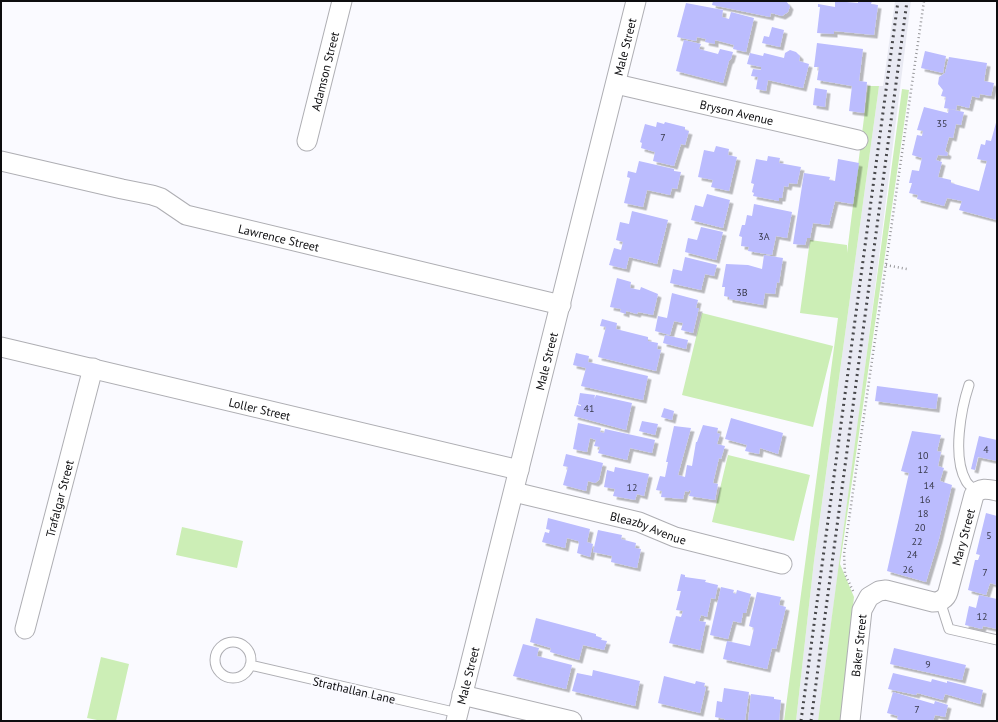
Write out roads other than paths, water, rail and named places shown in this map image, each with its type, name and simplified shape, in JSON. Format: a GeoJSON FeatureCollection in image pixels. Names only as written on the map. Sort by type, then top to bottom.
{"type":"FeatureCollection","features":[{"type":"Feature","properties":{"kind":"street","name":"Adamson Street"},"geometry":{"type":"LineString","coordinates":[[307,141],[342,1]]}},
{"type":"Feature","properties":{"kind":"street","name":"Male Street"},"geometry":{"type":"LineString","coordinates":[[457,717],[520,470],[636,1]]}},
{"type":"Feature","properties":{"kind":"street","name":"Bryson Avenue"},"geometry":{"type":"LineString","coordinates":[[616,84],[858,140]]}},
{"type":"Feature","properties":{"kind":"street","name":"Lawrence Street"},"geometry":{"type":"LineString","coordinates":[[1,161],[122,190],[152,195],[161,198],[186,215],[561,305]]}},
{"type":"Feature","properties":{"kind":"street","name":"Loller Street"},"geometry":{"type":"LineString","coordinates":[[1,347],[520,470]]}},
{"type":"Feature","properties":{"kind":"street","name":"Trafalgar Street"},"geometry":{"type":"LineString","coordinates":[[25,629],[92,368]]}},
{"type":"Feature","properties":{"kind":"street","name":"Mary Street"},"geometry":{"type":"LineString","coordinates":[[940,601],[948,592],[976,492],[985,488],[997,490]]}},
{"type":"Feature","properties":{"kind":"street","name":"Bleazby Avenue"},"geometry":{"type":"LineString","coordinates":[[514,492],[639,522],[675,537],[782,564]]}},
{"type":"Feature","properties":{"kind":"street","name":"Baker Street"},"geometry":{"type":"LineString","coordinates":[[850,721],[860,624],[864,603],[874,593],[886,590],[933,602],[940,601]]}},
{"type":"Feature","properties":{"kind":"street"},"geometry":{"type":"LineString","coordinates":[[462,694],[572,721]]}},
{"type":"Feature","properties":{"kind":"lane"},"geometry":{"type":"LineString","coordinates":[[969,385],[964,398],[960,423],[960,458],[965,479],[976,492]]}},
{"type":"Feature","properties":{"kind":"lane"},"geometry":{"type":"LineString","coordinates":[[940,601],[949,629],[997,640]]}},
{"type":"Feature","properties":{"kind":"lane","name":"Strathallan Lane"},"geometry":{"type":"LineString","coordinates":[[250,665],[457,717]]}},
{"type":"Feature","properties":{"kind":"railway"},"geometry":{"type":"LineString","coordinates":[[801,721],[898,1]]}},
{"type":"Feature","properties":{"kind":"railway"},"geometry":{"type":"LineString","coordinates":[[811,721],[907,1]]}}]}
